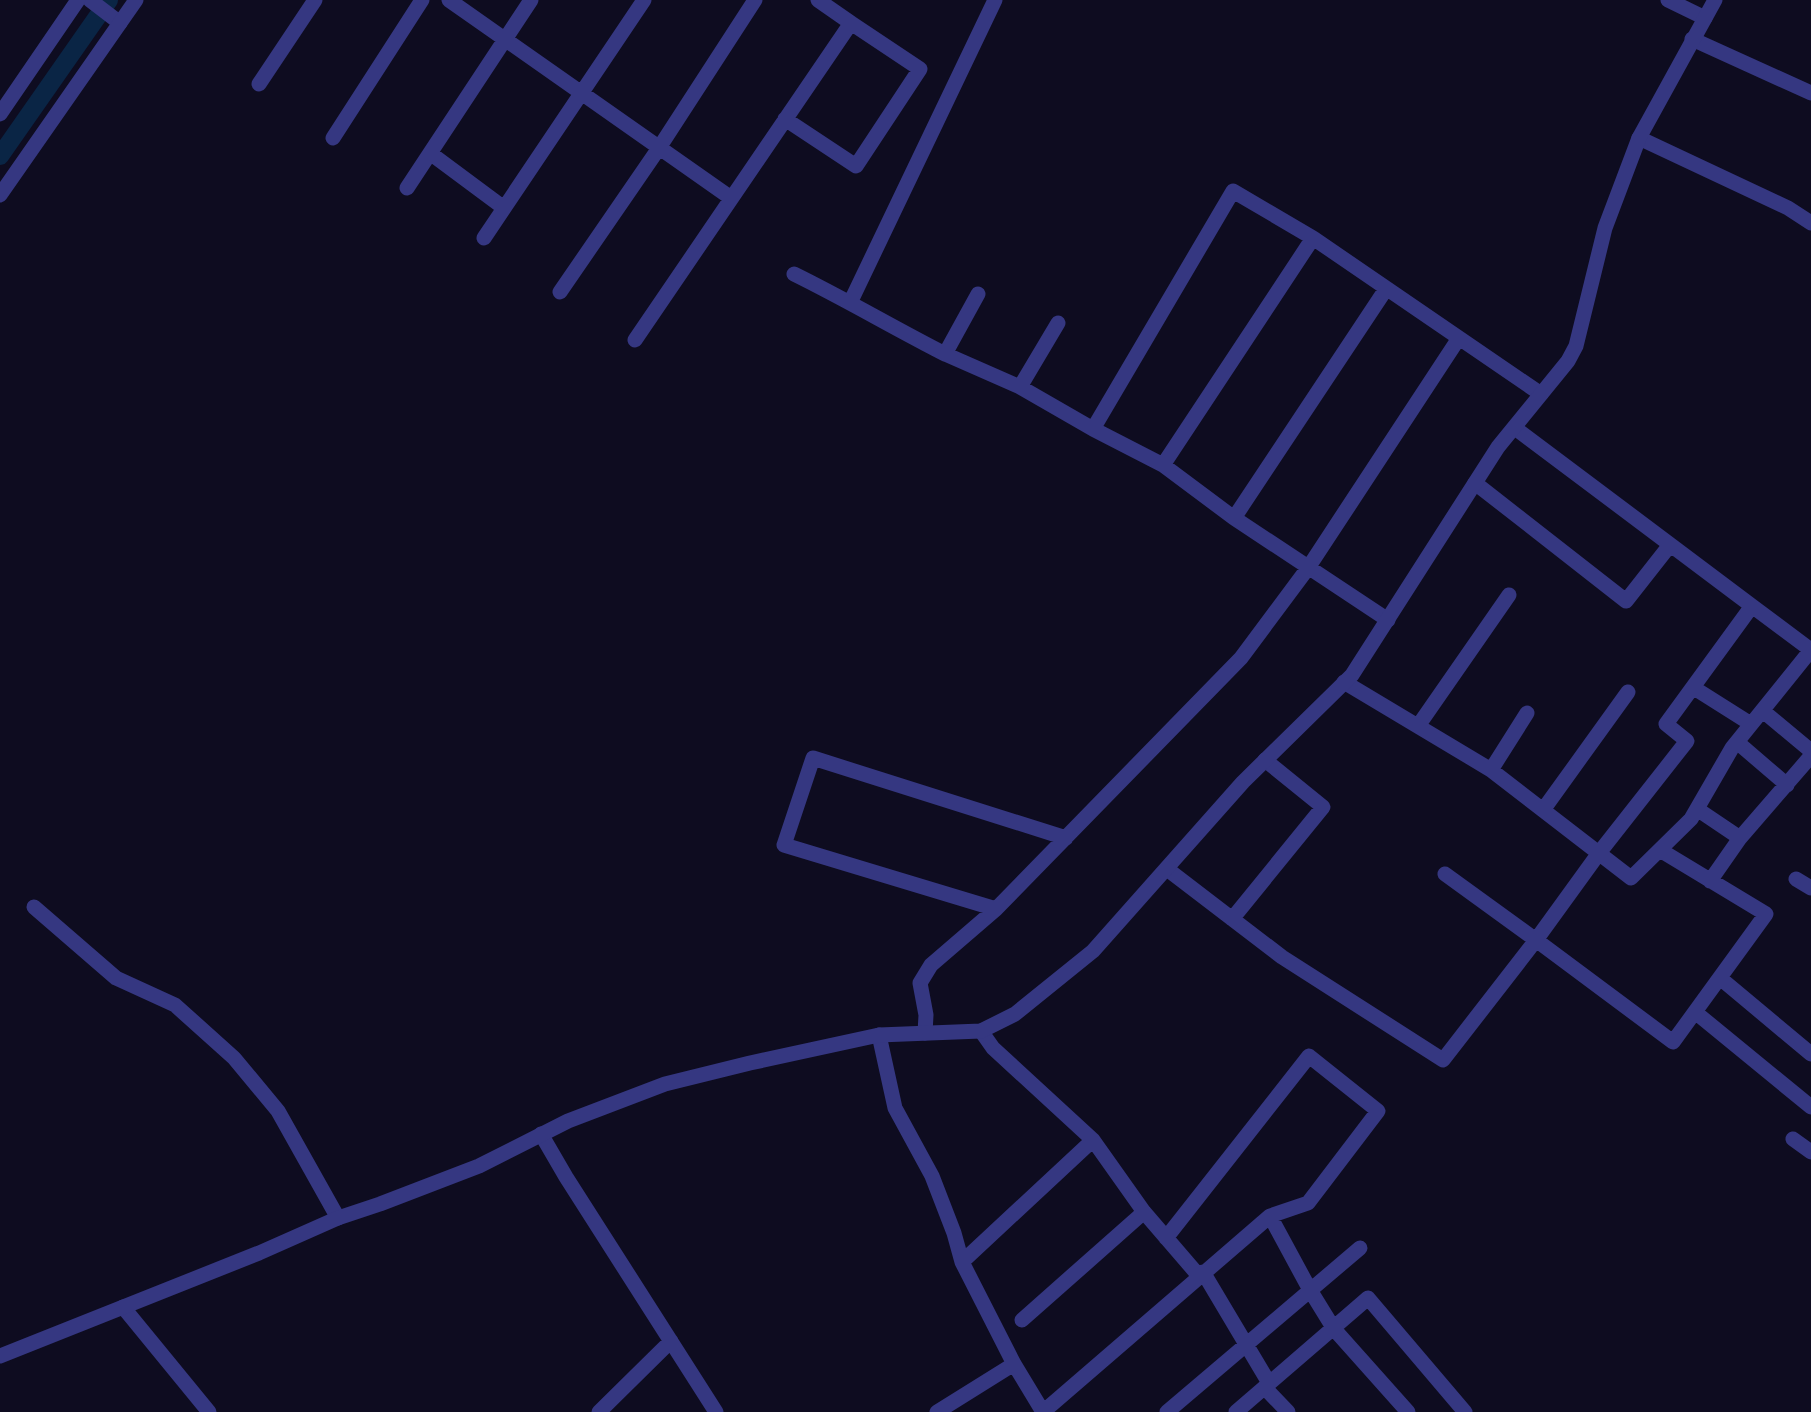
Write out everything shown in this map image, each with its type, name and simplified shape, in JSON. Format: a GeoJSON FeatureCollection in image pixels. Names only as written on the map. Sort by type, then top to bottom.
{"type":"FeatureCollection","features":[{"type":"Feature","properties":{"kind":"street"},"geometry":{"type":"LineString","coordinates":[[0,114],[78,0]]}},
{"type":"Feature","properties":{"kind":"street"},"geometry":{"type":"LineString","coordinates":[[90,0],[116,20]]}},
{"type":"Feature","properties":{"kind":"street"},"geometry":{"type":"LineString","coordinates":[[0,195],[116,20],[136,0]]}},
{"type":"Feature","properties":{"kind":"street"},"geometry":{"type":"LineString","coordinates":[[259,84],[315,0]]}},
{"type":"Feature","properties":{"kind":"street"},"geometry":{"type":"LineString","coordinates":[[333,138],[422,0]]}},
{"type":"Feature","properties":{"kind":"street"},"geometry":{"type":"LineString","coordinates":[[449,0],[731,198]]}},
{"type":"Feature","properties":{"kind":"street"},"geometry":{"type":"LineString","coordinates":[[408,188],[531,0]]}},
{"type":"Feature","properties":{"kind":"street"},"geometry":{"type":"LineString","coordinates":[[484,238],[644,0]]}},
{"type":"Feature","properties":{"kind":"street"},"geometry":{"type":"LineString","coordinates":[[560,292],[659,148],[755,0]]}},
{"type":"Feature","properties":{"kind":"street"},"geometry":{"type":"LineString","coordinates":[[785,119],[856,166],[920,69],[818,0]]}},
{"type":"Feature","properties":{"kind":"street"},"geometry":{"type":"LineString","coordinates":[[850,303],[995,0]]}},
{"type":"Feature","properties":{"kind":"street"},"geometry":{"type":"LineString","coordinates":[[1668,0],[1705,18]]}},
{"type":"Feature","properties":{"kind":"street"},"geometry":{"type":"LineString","coordinates":[[0,1356],[259,1253],[338,1218],[479,1166],[568,1121],[665,1084],[879,1035],[981,1031],[1016,1014],[1093,951],[1243,782],[1352,675],[1498,447],[1568,361],[1576,346],[1605,228],[1639,138],[1715,0]]}},
{"type":"Feature","properties":{"kind":"street"},"geometry":{"type":"LineString","coordinates":[[635,340],[851,22]]}},
{"type":"Feature","properties":{"kind":"street"},"geometry":{"type":"LineString","coordinates":[[1692,39],[1811,93]]}},
{"type":"Feature","properties":{"kind":"street"},"geometry":{"type":"LineString","coordinates":[[1639,138],[1788,208],[1811,223]]}},
{"type":"Feature","properties":{"kind":"street"},"geometry":{"type":"LineString","coordinates":[[430,153],[504,208]]}},
{"type":"Feature","properties":{"kind":"street"},"geometry":{"type":"LineString","coordinates":[[1093,429],[1233,191],[1312,238],[1541,394]]}},
{"type":"Feature","properties":{"kind":"street"},"geometry":{"type":"LineString","coordinates":[[1163,465],[1312,238]]}},
{"type":"Feature","properties":{"kind":"street"},"geometry":{"type":"LineString","coordinates":[[794,274],[945,354],[1020,387],[1093,429],[1163,465],[1234,518],[1388,620]]}},
{"type":"Feature","properties":{"kind":"street"},"geometry":{"type":"LineString","coordinates":[[1234,518],[1386,289]]}},
{"type":"Feature","properties":{"kind":"street"},"geometry":{"type":"LineString","coordinates":[[945,354],[978,294]]}},
{"type":"Feature","properties":{"kind":"street"},"geometry":{"type":"LineString","coordinates":[[1020,387],[1058,323]]}},
{"type":"Feature","properties":{"kind":"street"},"geometry":{"type":"LineString","coordinates":[[925,1033],[926,1015],[920,983],[931,965],[996,909],[1241,658],[1308,568],[1459,338]]}},
{"type":"Feature","properties":{"kind":"street"},"geometry":{"type":"LineString","coordinates":[[1344,682],[1491,770],[1631,878],[1691,819],[1737,742],[1811,650],[1515,428]]}},
{"type":"Feature","properties":{"kind":"street"},"geometry":{"type":"LineString","coordinates":[[1475,483],[1626,601],[1670,545]]}},
{"type":"Feature","properties":{"kind":"street"},"geometry":{"type":"LineString","coordinates":[[1418,726],[1509,595]]}},
{"type":"Feature","properties":{"kind":"street"},"geometry":{"type":"LineString","coordinates":[[1167,869],[1282,957],[1443,1060],[1536,940],[1599,853],[1687,741],[1666,724],[1752,606]]}},
{"type":"Feature","properties":{"kind":"street"},"geometry":{"type":"LineString","coordinates":[[1694,688],[1751,724]]}},
{"type":"Feature","properties":{"kind":"street"},"geometry":{"type":"LineString","coordinates":[[1543,810],[1628,692]]}},
{"type":"Feature","properties":{"kind":"street"},"geometry":{"type":"LineString","coordinates":[[1763,711],[1811,751]]}},
{"type":"Feature","properties":{"kind":"street"},"geometry":{"type":"LineString","coordinates":[[1491,770],[1527,713]]}},
{"type":"Feature","properties":{"kind":"street"},"geometry":{"type":"LineString","coordinates":[[1737,742],[1787,785]]}},
{"type":"Feature","properties":{"kind":"street"},"geometry":{"type":"LineString","coordinates":[[1710,881],[1740,838],[1811,756]]}},
{"type":"Feature","properties":{"kind":"street"},"geometry":{"type":"LineString","coordinates":[[996,909],[784,845],[813,758],[1066,838]]}},
{"type":"Feature","properties":{"kind":"street"},"geometry":{"type":"LineString","coordinates":[[1232,919],[1323,807],[1265,760]]}},
{"type":"Feature","properties":{"kind":"street"},"geometry":{"type":"LineString","coordinates":[[1697,809],[1740,838]]}},
{"type":"Feature","properties":{"kind":"street"},"geometry":{"type":"LineString","coordinates":[[1445,874],[1673,1042],[1766,914],[1660,850]]}},
{"type":"Feature","properties":{"kind":"street"},"geometry":{"type":"LineString","coordinates":[[1796,879],[1811,888]]}},
{"type":"Feature","properties":{"kind":"street"},"geometry":{"type":"LineString","coordinates":[[34,907],[116,978],[175,1005],[234,1058],[278,1111],[338,1218]]}},
{"type":"Feature","properties":{"kind":"street"},"geometry":{"type":"LineString","coordinates":[[1720,978],[1811,1054]]}},
{"type":"Feature","properties":{"kind":"street"},"geometry":{"type":"LineString","coordinates":[[1695,1012],[1811,1107]]}},
{"type":"Feature","properties":{"kind":"street"},"geometry":{"type":"LineString","coordinates":[[981,1031],[993,1048],[1093,1140],[1144,1212],[1201,1274],[1247,1345],[1267,1385],[1288,1412]]}},
{"type":"Feature","properties":{"kind":"street"},"geometry":{"type":"LineString","coordinates":[[879,1035],[894,1108],[932,1176],[954,1233],[962,1262],[1014,1364],[1043,1412],[1270,1216],[1308,1203],[1378,1111],[1309,1056],[1166,1238]]}},
{"type":"Feature","properties":{"kind":"street"},"geometry":{"type":"LineString","coordinates":[[541,1134],[716,1412]]}},
{"type":"Feature","properties":{"kind":"street"},"geometry":{"type":"LineString","coordinates":[[1793,1139],[1811,1152]]}},
{"type":"Feature","properties":{"kind":"street"},"geometry":{"type":"LineString","coordinates":[[962,1262],[1093,1140]]}},
{"type":"Feature","properties":{"kind":"street"},"geometry":{"type":"LineString","coordinates":[[1023,1320],[1144,1212]]}},
{"type":"Feature","properties":{"kind":"street"},"geometry":{"type":"LineString","coordinates":[[1270,1216],[1334,1329],[1408,1412]]}},
{"type":"Feature","properties":{"kind":"street"},"geometry":{"type":"LineString","coordinates":[[1167,1412],[1360,1248]]}},
{"type":"Feature","properties":{"kind":"street"},"geometry":{"type":"LineString","coordinates":[[1238,1411],[1368,1298],[1465,1412]]}},
{"type":"Feature","properties":{"kind":"street"},"geometry":{"type":"LineString","coordinates":[[123,1307],[209,1412]]}},
{"type":"Feature","properties":{"kind":"street"},"geometry":{"type":"LineString","coordinates":[[599,1412],[670,1341]]}},
{"type":"Feature","properties":{"kind":"street"},"geometry":{"type":"LineString","coordinates":[[937,1412],[1014,1364]]}},
{"type":"Feature","properties":{"kind":"waterway"},"geometry":{"type":"LineString","coordinates":[[0,156],[109,0]]}}]}
